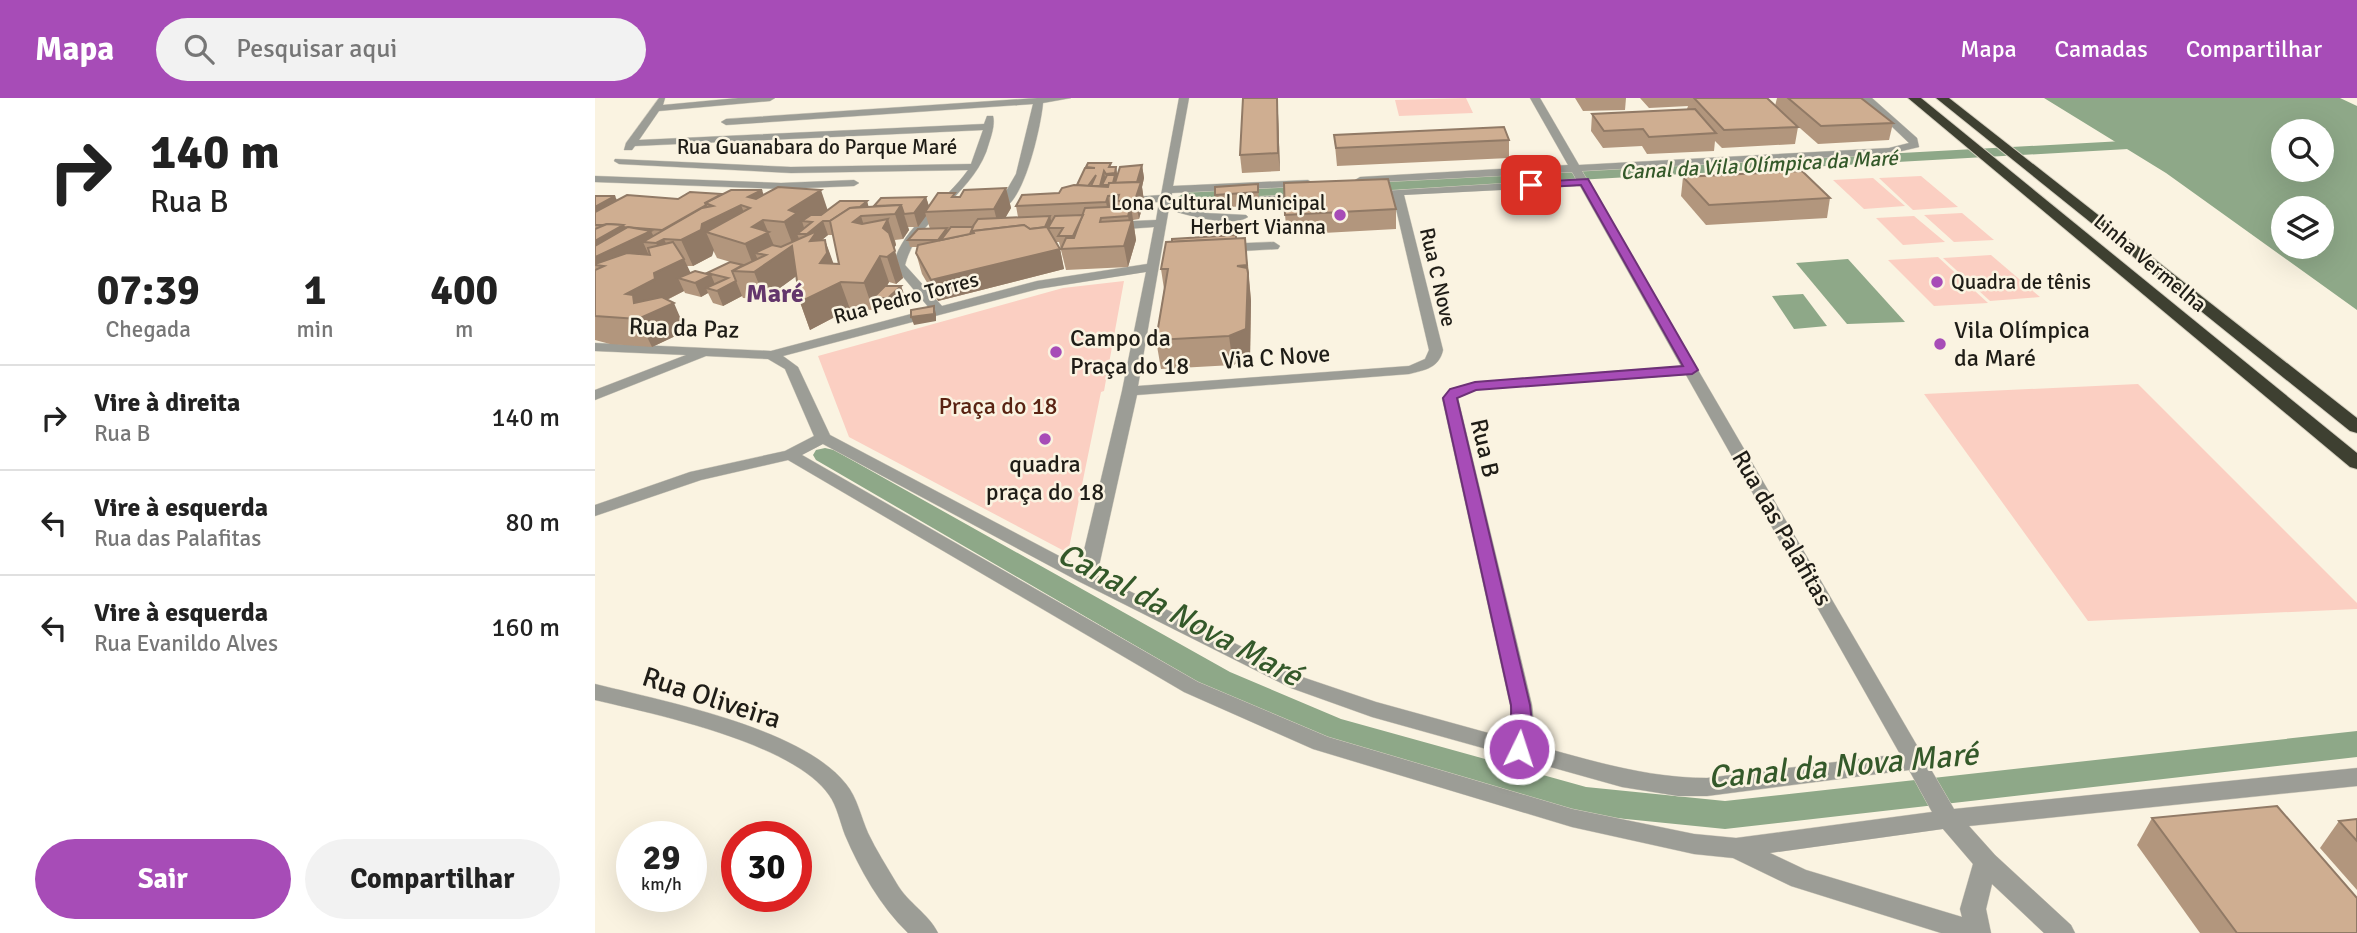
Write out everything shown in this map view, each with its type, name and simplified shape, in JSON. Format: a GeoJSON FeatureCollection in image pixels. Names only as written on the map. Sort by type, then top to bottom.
{"type":"FeatureCollection","features":[{"type":"Feature","properties":{"kind":"highway","name":"Linha Vermelha"},"geometry":{"type":"LineString","coordinates":[[1915,98],[2357,463]]}},
{"type":"Feature","properties":{"kind":"highway","name":"Linha Vermelha"},"geometry":{"type":"LineString","coordinates":[[1942,98],[2357,427]]}},
{"type":"Feature","properties":{"kind":"highway"},"geometry":{"type":"LineString","coordinates":[[2299,416],[2357,471]]}},
{"type":"Feature","properties":{"kind":"street"},"geometry":{"type":"LineString","coordinates":[[597,179],[619,161],[664,98]]}},
{"type":"Feature","properties":{"kind":"street"},"geometry":{"type":"LineString","coordinates":[[657,108],[770,98]]}},
{"type":"Feature","properties":{"kind":"street"},"geometry":{"type":"LineString","coordinates":[[726,122],[1066,98]]}},
{"type":"Feature","properties":{"kind":"street"},"geometry":{"type":"LineString","coordinates":[[1087,578],[1159,256],[1159,223],[1184,98]]}},
{"type":"Feature","properties":{"kind":"street","name":"Rua das Palafitas"},"geometry":{"type":"LineString","coordinates":[[1535,98],[1944,811],[1986,862],[2062,933]]}},
{"type":"Feature","properties":{"kind":"street"},"geometry":{"type":"LineString","coordinates":[[1371,194],[1889,151],[1915,145],[1913,140],[1867,98]]}},
{"type":"Feature","properties":{"kind":"street"},"geometry":{"type":"LineString","coordinates":[[1021,204],[997,205],[1021,174],[1037,116],[1038,101]]}},
{"type":"Feature","properties":{"kind":"street"},"geometry":{"type":"LineString","coordinates":[[939,311],[899,265],[899,259],[916,235],[970,174],[982,152],[992,102]]}},
{"type":"Feature","properties":{"kind":"street"},"geometry":{"type":"LineString","coordinates":[[714,140],[736,111]]}},
{"type":"Feature","properties":{"kind":"street"},"geometry":{"type":"LineString","coordinates":[[674,141],[686,126]]}},
{"type":"Feature","properties":{"kind":"street"},"geometry":{"type":"LineString","coordinates":[[631,144],[988,127]]}},
{"type":"Feature","properties":{"kind":"street","name":"Rua Guanabara do Parque Maré"},"geometry":{"type":"LineString","coordinates":[[619,161],[791,170],[973,167]]}},
{"type":"Feature","properties":{"kind":"street"},"geometry":{"type":"LineString","coordinates":[[1345,181],[1580,175]]}},
{"type":"Feature","properties":{"kind":"street"},"geometry":{"type":"LineString","coordinates":[[597,179],[781,186],[853,183]]}},
{"type":"Feature","properties":{"kind":"street"},"geometry":{"type":"LineString","coordinates":[[1166,198],[1318,183]]}},
{"type":"Feature","properties":{"kind":"street","name":"Rua C Nove"},"geometry":{"type":"LineString","coordinates":[[1398,192],[1436,350],[1434,360],[1424,366]]}},
{"type":"Feature","properties":{"kind":"street"},"geometry":{"type":"LineString","coordinates":[[1102,201],[1315,197]]}},
{"type":"Feature","properties":{"kind":"street"},"geometry":{"type":"LineString","coordinates":[[1166,198],[1205,216],[1243,217]]}},
{"type":"Feature","properties":{"kind":"street"},"geometry":{"type":"LineString","coordinates":[[926,207],[965,206]]}},
{"type":"Feature","properties":{"kind":"street"},"geometry":{"type":"LineString","coordinates":[[1105,226],[1159,223]]}},
{"type":"Feature","properties":{"kind":"street"},"geometry":{"type":"LineString","coordinates":[[916,235],[929,234]]}},
{"type":"Feature","properties":{"kind":"street"},"geometry":{"type":"LineString","coordinates":[[1208,249],[1274,246]]}},
{"type":"Feature","properties":{"kind":"street","name":"Rua Pedro Torres"},"geometry":{"type":"LineString","coordinates":[[771,355],[1159,256]]}},
{"type":"Feature","properties":{"kind":"street","name":"Rua da Paz"},"geometry":{"type":"LineString","coordinates":[[595,347],[771,355]]}},
{"type":"Feature","properties":{"kind":"street"},"geometry":{"type":"LineString","coordinates":[[595,395],[709,351]]}},
{"type":"Feature","properties":{"kind":"street"},"geometry":{"type":"LineString","coordinates":[[771,355],[791,367],[823,438],[1087,578],[1298,683],[1373,709],[1622,778],[1678,787],[1707,787],[1919,768]]}},
{"type":"Feature","properties":{"kind":"street","name":"Via C Nove"},"geometry":{"type":"LineString","coordinates":[[1130,391],[1409,370],[1424,366]]}},
{"type":"Feature","properties":{"kind":"street","name":"Rua B"},"geometry":{"type":"LineString","coordinates":[[1519,749],[1523,725],[1521,705],[1450,398],[1455,392],[1475,386],[1692,370]]}},
{"type":"Feature","properties":{"kind":"street"},"geometry":{"type":"LineString","coordinates":[[595,511],[696,476],[790,455],[823,438]]}},
{"type":"Feature","properties":{"kind":"street"},"geometry":{"type":"LineString","coordinates":[[790,455],[1191,687],[1321,743],[1572,818],[1694,844],[1736,848],[1944,811],[2357,777]]}},
{"type":"Feature","properties":{"kind":"street","name":"Rua Oliveira"},"geometry":{"type":"LineString","coordinates":[[599,695],[686,714],[734,729],[788,753],[823,773],[840,792],[858,837],[895,904],[925,933]]}},
{"type":"Feature","properties":{"kind":"street"},"geometry":{"type":"LineString","coordinates":[[1736,848],[1800,878],[1977,933],[1973,909],[1986,862]]}},
{"type":"Feature","properties":{"kind":"green space"},"geometry":{"type":"Polygon","coordinates":[[[1466,98],[1473,113],[1399,116],[1395,100],[1466,98]]]}},
{"type":"Feature","properties":{"kind":"green space"},"geometry":{"type":"Polygon","coordinates":[[[1921,176],[1958,207],[1913,210],[1879,178],[1921,176]]]}},
{"type":"Feature","properties":{"kind":"green space"},"geometry":{"type":"Polygon","coordinates":[[[1873,178],[1905,206],[1864,209],[1833,180],[1873,178]]]}},
{"type":"Feature","properties":{"kind":"green space"},"geometry":{"type":"Polygon","coordinates":[[[1962,213],[1994,240],[1954,242],[1924,215],[1962,213]]]}},
{"type":"Feature","properties":{"kind":"green space"},"geometry":{"type":"Polygon","coordinates":[[[1914,216],[1945,242],[1903,245],[1876,218],[1914,216]]]}},
{"type":"Feature","properties":{"kind":"green space","name":"Quadra de tênis"},"geometry":{"type":"Polygon","coordinates":[[[1991,255],[2040,297],[1990,301],[1943,258],[1991,255]]]}},
{"type":"Feature","properties":{"kind":"green space","name":"Quadra de tênis"},"geometry":{"type":"Polygon","coordinates":[[[1938,257],[1988,303],[1934,306],[1888,260],[1938,257]]]}},
{"type":"Feature","properties":{"kind":"green space","name":"Praça do 18"},"geometry":{"type":"Polygon","coordinates":[[[1124,281],[1104,391],[1101,392],[1068,553],[849,437],[818,356],[1063,288],[1124,281]]]}},
{"type":"Feature","properties":{"kind":"green space"},"geometry":{"type":"Polygon","coordinates":[[[2138,384],[2357,603],[2357,609],[2088,621],[1924,394],[2138,384]]]}},
{"type":"Feature","properties":{"kind":"shaded area"},"geometry":{"type":"Polygon","coordinates":[[[2044,98],[2340,98],[2357,106],[2357,310],[2286,259],[2334,259],[2334,196],[2271,196],[2271,248],[2166,173],[2044,98]]]}},
{"type":"Feature","properties":{"kind":"shaded area"},"geometry":{"type":"Polygon","coordinates":[[[1848,259],[1905,322],[1847,324],[1796,263],[1848,259]]]}},
{"type":"Feature","properties":{"kind":"shaded area"},"geometry":{"type":"Polygon","coordinates":[[[1803,294],[1827,326],[1794,329],[1772,296],[1803,294]]]}},
{"type":"Feature","properties":{"kind":"building"},"geometry":{"type":"Polygon","coordinates":[[[1243,98],[1277,98],[1278,153],[1240,155],[1243,98]]]}},
{"type":"Feature","properties":{"kind":"building"},"geometry":{"type":"Polygon","coordinates":[[[1694,98],[1767,98],[1798,127],[1724,130],[1694,98]]]}},
{"type":"Feature","properties":{"kind":"building"},"geometry":{"type":"Polygon","coordinates":[[[1788,98],[1861,98],[1893,123],[1821,126],[1788,98]]]}},
{"type":"Feature","properties":{"kind":"building"},"geometry":{"type":"Polygon","coordinates":[[[1695,109],[1716,133],[1649,137],[1643,129],[1604,131],[1592,114],[1695,109]]]}},
{"type":"Feature","properties":{"kind":"building"},"geometry":{"type":"Polygon","coordinates":[[[1504,127],[1509,140],[1336,148],[1334,135],[1504,127]]]}},
{"type":"Feature","properties":{"kind":"building"},"geometry":{"type":"Polygon","coordinates":[[[1088,163],[1111,163],[1109,167],[1116,167],[1115,173],[1106,174],[1104,171],[1100,186],[1091,186],[1096,175],[1088,186],[1077,185],[1085,168],[1095,168],[1086,167],[1088,163]]]}},
{"type":"Feature","properties":{"kind":"building"},"geometry":{"type":"Polygon","coordinates":[[[1142,165],[1137,182],[1115,183],[1120,167],[1142,165]]]}},
{"type":"Feature","properties":{"kind":"building"},"geometry":{"type":"Polygon","coordinates":[[[1802,171],[1830,198],[1709,205],[1683,177],[1802,171]]]}},
{"type":"Feature","properties":{"kind":"building"},"geometry":{"type":"Polygon","coordinates":[[[1107,175],[1115,175],[1113,183],[1102,185],[1107,175]]]}},
{"type":"Feature","properties":{"kind":"building"},"geometry":{"type":"Polygon","coordinates":[[[1388,179],[1396,209],[1285,215],[1284,183],[1388,179]]]}},
{"type":"Feature","properties":{"kind":"building"},"geometry":{"type":"Polygon","coordinates":[[[1141,182],[1135,200],[1117,201],[1119,195],[1108,196],[1106,202],[1016,206],[1022,195],[1059,193],[1062,188],[1074,185],[1108,187],[1109,183],[1141,182]]]}},
{"type":"Feature","properties":{"kind":"building"},"geometry":{"type":"Polygon","coordinates":[[[1258,184],[1258,192],[1215,195],[1215,187],[1258,184]]]}},
{"type":"Feature","properties":{"kind":"building"},"geometry":{"type":"Polygon","coordinates":[[[778,187],[821,190],[789,210],[797,213],[784,222],[763,220],[752,227],[769,232],[745,244],[706,232],[750,208],[741,205],[702,224],[701,230],[681,240],[643,242],[702,208],[713,206],[705,203],[731,190],[762,190],[748,197],[756,199],[778,187]]]}},
{"type":"Feature","properties":{"kind":"building"},"geometry":{"type":"Polygon","coordinates":[[[1006,188],[994,209],[925,212],[938,193],[955,193],[952,197],[960,197],[964,190],[1006,188]]]}},
{"type":"Feature","properties":{"kind":"building"},"geometry":{"type":"Polygon","coordinates":[[[690,192],[722,194],[662,230],[595,225],[595,212],[627,195],[678,199],[690,192]]]}},
{"type":"Feature","properties":{"kind":"building"},"geometry":{"type":"Polygon","coordinates":[[[595,196],[615,196],[595,207],[595,196]]]}},
{"type":"Feature","properties":{"kind":"building"},"geometry":{"type":"Polygon","coordinates":[[[926,197],[914,213],[904,214],[901,205],[874,206],[881,198],[926,197]]]}},
{"type":"Feature","properties":{"kind":"building"},"geometry":{"type":"Polygon","coordinates":[[[840,201],[867,201],[830,221],[823,221],[807,234],[797,234],[812,222],[802,221],[811,215],[821,215],[840,201]]]}},
{"type":"Feature","properties":{"kind":"building"},"geometry":{"type":"Polygon","coordinates":[[[901,205],[895,214],[861,216],[853,222],[862,224],[888,219],[883,228],[889,233],[895,251],[887,257],[880,256],[864,283],[841,282],[800,302],[792,246],[754,272],[732,271],[766,255],[755,253],[772,245],[781,247],[817,231],[810,241],[825,240],[827,253],[820,263],[839,264],[830,221],[850,208],[901,205]]]}},
{"type":"Feature","properties":{"kind":"building"},"geometry":{"type":"Polygon","coordinates":[[[1131,206],[1128,216],[1101,218],[1100,222],[1132,220],[1124,246],[1061,249],[1066,238],[1074,238],[1085,208],[1131,206]]]}},
{"type":"Feature","properties":{"kind":"building"},"geometry":{"type":"Polygon","coordinates":[[[1083,215],[1073,236],[1058,236],[1063,228],[1048,228],[1055,216],[1083,215]]]}},
{"type":"Feature","properties":{"kind":"building"},"geometry":{"type":"Polygon","coordinates":[[[1050,216],[1045,227],[1030,229],[1024,225],[969,232],[978,219],[1050,216]]]}},
{"type":"Feature","properties":{"kind":"building"},"geometry":{"type":"Polygon","coordinates":[[[607,224],[623,225],[595,241],[595,229],[607,224]]]}},
{"type":"Feature","properties":{"kind":"building"},"geometry":{"type":"Polygon","coordinates":[[[1024,225],[1030,229],[1047,227],[1060,249],[931,280],[916,253],[918,245],[974,233],[973,231],[1024,225]]]}},
{"type":"Feature","properties":{"kind":"building"},"geometry":{"type":"Polygon","coordinates":[[[628,227],[651,231],[595,257],[595,246],[628,227]]]}},
{"type":"Feature","properties":{"kind":"building"},"geometry":{"type":"Polygon","coordinates":[[[951,227],[973,227],[970,234],[941,240],[951,227]]]}},
{"type":"Feature","properties":{"kind":"building"},"geometry":{"type":"Polygon","coordinates":[[[947,228],[938,240],[908,240],[918,229],[947,228]]]}},
{"type":"Feature","properties":{"kind":"building"},"geometry":{"type":"Polygon","coordinates":[[[1236,235],[1236,239],[1172,242],[1172,239],[1236,235]]]}},
{"type":"Feature","properties":{"kind":"building"},"geometry":{"type":"Polygon","coordinates":[[[1245,238],[1247,265],[1237,266],[1247,268],[1248,273],[1246,329],[1229,336],[1156,340],[1168,269],[1161,269],[1166,242],[1245,238]]]}},
{"type":"Feature","properties":{"kind":"building"},"geometry":{"type":"Polygon","coordinates":[[[673,242],[684,259],[654,273],[655,279],[626,294],[633,295],[634,303],[662,297],[674,303],[638,319],[595,316],[595,270],[604,266],[595,264],[627,253],[650,255],[648,248],[673,242]]]}},
{"type":"Feature","properties":{"kind":"building"},"geometry":{"type":"Polygon","coordinates":[[[730,262],[743,265],[732,271],[736,281],[717,291],[706,288],[728,278],[707,273],[730,262]]]}},
{"type":"Feature","properties":{"kind":"building"},"geometry":{"type":"Polygon","coordinates":[[[695,271],[711,275],[695,283],[678,278],[695,271]]]}},
{"type":"Feature","properties":{"kind":"building"},"geometry":{"type":"Polygon","coordinates":[[[885,286],[901,286],[888,298],[873,298],[885,286]]]}},
{"type":"Feature","properties":{"kind":"building"},"geometry":{"type":"Polygon","coordinates":[[[934,306],[934,314],[911,317],[911,310],[934,306]]]}},
{"type":"Feature","properties":{"kind":"building"},"geometry":{"type":"Polygon","coordinates":[[[2277,806],[2357,898],[2357,933],[2237,933],[2152,818],[2277,806]]]}},
{"type":"Feature","properties":{"kind":"building"},"geometry":{"type":"Polygon","coordinates":[[[2357,819],[2357,841],[2339,821],[2357,819]]]}},
{"type":"Feature","properties":{"kind":"waterway","name":"Canal da Vila Olímpica da Maré"},"geometry":{"type":"LineString","coordinates":[[1186,197],[2123,146]]}},
{"type":"Feature","properties":{"kind":"waterway","name":"Canal da Nova Maré"},"geometry":{"type":"LineString","coordinates":[[825,455],[1219,680],[1332,729],[1586,801],[1725,815],[2357,744]]}},
{"type":"Feature","properties":{"kind":"place","name":"Lona Cultural Municipal Herbert Vianna"},"geometry":{"type":"Point","coordinates":[1340,215]}},
{"type":"Feature","properties":{"kind":"place","name":"Quadra de tênis"},"geometry":{"type":"Point","coordinates":[1937,282]}},
{"type":"Feature","properties":{"kind":"place","name":"Vila Olímpica da Maré"},"geometry":{"type":"Point","coordinates":[1940,344]}},
{"type":"Feature","properties":{"kind":"place","name":"Campo da Praça do 18"},"geometry":{"type":"Point","coordinates":[1056,352]}},
{"type":"Feature","properties":{"kind":"place","name":"quadra praça do 18"},"geometry":{"type":"Point","coordinates":[1045,439]}},
{"type":"Feature","properties":{"kind":"district","name":"Maré"},"geometry":{"type":"Point","coordinates":[775,293]}},
{"type":"Feature","properties":{"kind":"route"},"geometry":{"type":"LineString","coordinates":[[1519,749],[1523,725],[1521,705],[1450,408],[1450,398],[1455,392],[1475,386],[1692,370],[1584,181],[1531,185]]}}]}
